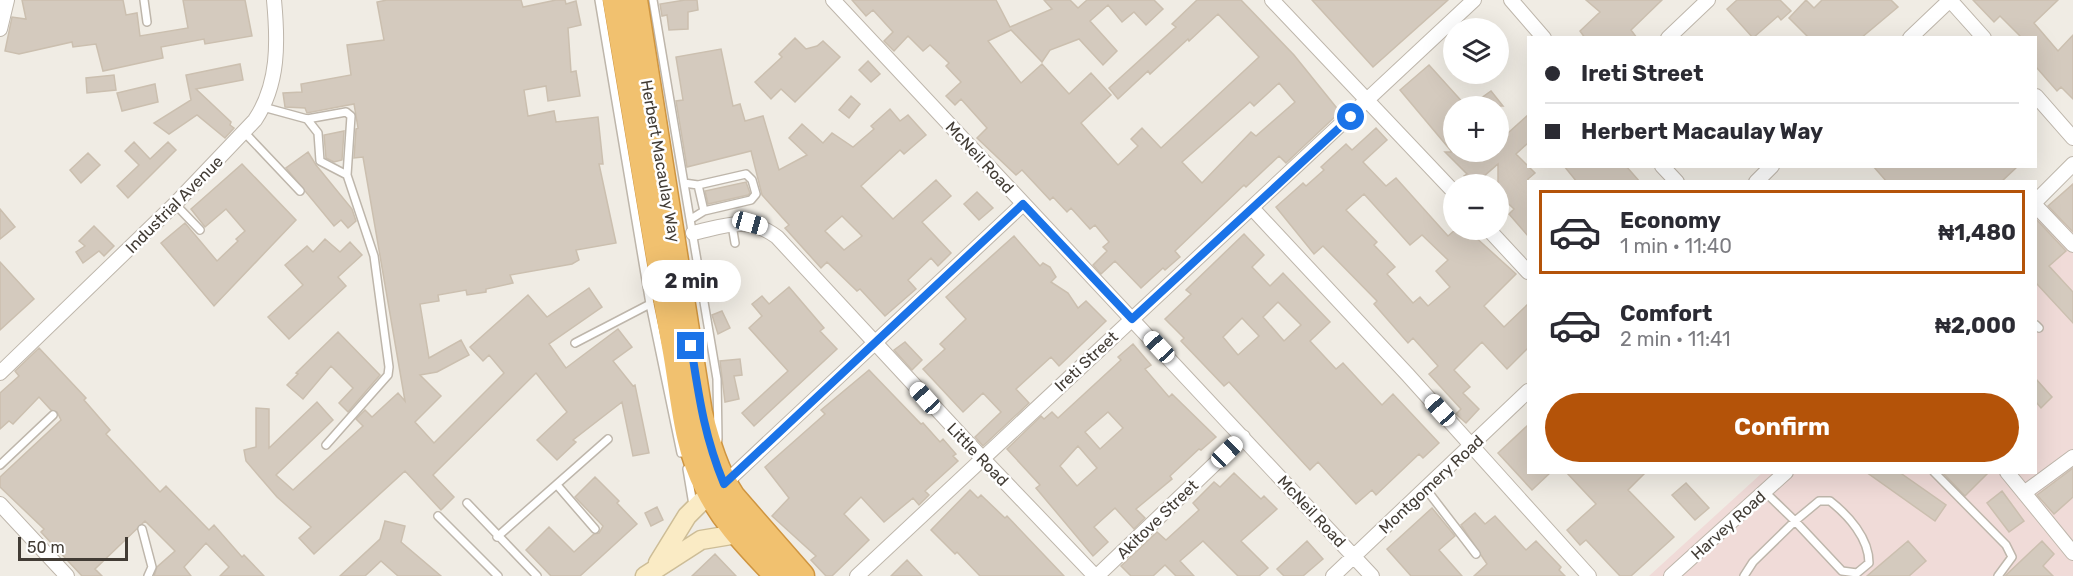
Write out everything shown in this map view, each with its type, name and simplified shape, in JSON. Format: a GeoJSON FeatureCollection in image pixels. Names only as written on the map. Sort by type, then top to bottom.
{"type":"FeatureCollection","features":[{"type":"Feature","properties":{"kind":"highway","name":"Herbert Macaulay Way"},"geometry":{"type":"LineString","coordinates":[[615,0],[677,358],[685,421],[707,486],[737,534],[777,576]]}},
{"type":"Feature","properties":{"kind":"highway","name":"Herbert Macaulay Way"},"geometry":{"type":"LineString","coordinates":[[635,0],[700,413],[707,486],[765,536],[802,576]]}},
{"type":"Feature","properties":{"kind":"street"},"geometry":{"type":"LineString","coordinates":[[0,29],[7,0]]}},
{"type":"Feature","properties":{"kind":"street","name":"Industrial Avenue"},"geometry":{"type":"LineString","coordinates":[[0,373],[245,133],[263,107],[274,71],[278,46],[274,0]]}},
{"type":"Feature","properties":{"kind":"street","name":"McNeil Road"},"geometry":{"type":"LineString","coordinates":[[833,0],[1372,576]]}},
{"type":"Feature","properties":{"kind":"street"},"geometry":{"type":"LineString","coordinates":[[1272,0],[1443,181]]}},
{"type":"Feature","properties":{"kind":"street","name":"Ireti Street"},"geometry":{"type":"LineString","coordinates":[[857,576],[1474,0]]}},
{"type":"Feature","properties":{"kind":"street"},"geometry":{"type":"LineString","coordinates":[[1511,0],[1542,36]]}},
{"type":"Feature","properties":{"kind":"street"},"geometry":{"type":"LineString","coordinates":[[1670,36],[1708,0]]}},
{"type":"Feature","properties":{"kind":"street"},"geometry":{"type":"LineString","coordinates":[[1912,36],[1950,0],[1982,36]]}},
{"type":"Feature","properties":{"kind":"street"},"geometry":{"type":"LineString","coordinates":[[2037,97],[2073,138]]}},
{"type":"Feature","properties":{"kind":"street"},"geometry":{"type":"LineString","coordinates":[[2037,203],[2073,164]]}},
{"type":"Feature","properties":{"kind":"street"},"geometry":{"type":"LineString","coordinates":[[1664,168],[1675,180]]}},
{"type":"Feature","properties":{"kind":"street"},"geometry":{"type":"LineString","coordinates":[[1758,180],[1770,168]]}},
{"type":"Feature","properties":{"kind":"street"},"geometry":{"type":"LineString","coordinates":[[650,572],[707,486],[874,342],[1023,204]]}},
{"type":"Feature","properties":{"kind":"street"},"geometry":{"type":"LineString","coordinates":[[2037,205],[2073,246]]}},
{"type":"Feature","properties":{"kind":"street"},"geometry":{"type":"LineString","coordinates":[[1252,208],[1472,445],[1589,576]]}},
{"type":"Feature","properties":{"kind":"street","name":"Little Road"},"geometry":{"type":"LineString","coordinates":[[693,233],[750,223],[764,227],[777,237],[982,458],[1096,576]]}},
{"type":"Feature","properties":{"kind":"street"},"geometry":{"type":"LineString","coordinates":[[1498,240],[1527,271]]}},
{"type":"Feature","properties":{"kind":"street","name":"Montgomery Road"},"geometry":{"type":"LineString","coordinates":[[1333,576],[1527,393]]}},
{"type":"Feature","properties":{"kind":"street","name":"Akitove Street"},"geometry":{"type":"LineString","coordinates":[[1096,576],[1243,437]]}},
{"type":"Feature","properties":{"kind":"street"},"geometry":{"type":"LineString","coordinates":[[2024,493],[2073,457]]}},
{"type":"Feature","properties":{"kind":"street","name":"Harvey Road"},"geometry":{"type":"LineString","coordinates":[[1671,576],[1784,474]]}},
{"type":"Feature","properties":{"kind":"street"},"geometry":{"type":"LineString","coordinates":[[2009,474],[2073,553]]}},
{"type":"Feature","properties":{"kind":"street"},"geometry":{"type":"LineString","coordinates":[[0,504],[67,576]]}},
{"type":"Feature","properties":{"kind":"street"},"geometry":{"type":"LineString","coordinates":[[650,572],[701,540],[737,534]]}},
{"type":"Feature","properties":{"kind":"lane"},"geometry":{"type":"LineString","coordinates":[[144,0],[147,22]]}},
{"type":"Feature","properties":{"kind":"lane"},"geometry":{"type":"LineString","coordinates":[[599,0],[650,304],[672,419],[707,486]]}},
{"type":"Feature","properties":{"kind":"lane"},"geometry":{"type":"LineString","coordinates":[[653,0],[719,398],[707,486]]}},
{"type":"Feature","properties":{"kind":"lane"},"geometry":{"type":"LineString","coordinates":[[263,107],[307,119],[337,112],[346,112],[351,116],[347,174],[374,256],[389,367],[388,375],[326,445]]}},
{"type":"Feature","properties":{"kind":"lane"},"geometry":{"type":"LineString","coordinates":[[307,119],[318,133],[320,161],[347,174]]}},
{"type":"Feature","properties":{"kind":"lane"},"geometry":{"type":"LineString","coordinates":[[245,133],[300,191]]}},
{"type":"Feature","properties":{"kind":"lane"},"geometry":{"type":"LineString","coordinates":[[684,183],[698,185],[746,174],[752,180],[756,194],[752,200],[704,211],[690,219]]}},
{"type":"Feature","properties":{"kind":"lane"},"geometry":{"type":"LineString","coordinates":[[698,185],[704,211]]}},
{"type":"Feature","properties":{"kind":"lane"},"geometry":{"type":"LineString","coordinates":[[175,204],[200,230]]}},
{"type":"Feature","properties":{"kind":"lane"},"geometry":{"type":"LineString","coordinates":[[732,225],[735,243]]}},
{"type":"Feature","properties":{"kind":"lane"},"geometry":{"type":"LineString","coordinates":[[575,343],[650,304]]}},
{"type":"Feature","properties":{"kind":"lane"},"geometry":{"type":"LineString","coordinates":[[0,465],[53,415]]}},
{"type":"Feature","properties":{"kind":"lane"},"geometry":{"type":"LineString","coordinates":[[497,537],[608,439]]}},
{"type":"Feature","properties":{"kind":"lane"},"geometry":{"type":"LineString","coordinates":[[1936,474],[2006,545],[2012,557],[1998,576]]}},
{"type":"Feature","properties":{"kind":"lane"},"geometry":{"type":"LineString","coordinates":[[557,485],[595,529]]}},
{"type":"Feature","properties":{"kind":"lane"},"geometry":{"type":"LineString","coordinates":[[1426,489],[1476,554]]}},
{"type":"Feature","properties":{"kind":"lane"},"geometry":{"type":"LineString","coordinates":[[1744,576],[1753,562],[1795,520],[1818,501],[1830,501],[1851,519],[1869,551],[1869,563],[1857,573],[1842,571],[1795,520],[1765,492]]}},
{"type":"Feature","properties":{"kind":"lane"},"geometry":{"type":"LineString","coordinates":[[467,503],[497,537],[537,576]]}},
{"type":"Feature","properties":{"kind":"lane"},"geometry":{"type":"LineString","coordinates":[[438,516],[498,576]]}},
{"type":"Feature","properties":{"kind":"lane"},"geometry":{"type":"LineString","coordinates":[[142,530],[152,567],[148,576]]}},
{"type":"Feature","properties":{"kind":"shaded area"},"geometry":{"type":"Polygon","coordinates":[[[2073,183],[2073,576],[1649,576],[1761,474],[2037,474],[2037,216],[2073,183]]]}},
{"type":"Feature","properties":{"kind":"building"},"geometry":{"type":"Polygon","coordinates":[[[22,0],[123,0],[126,15],[137,13],[140,36],[188,28],[183,0],[245,0],[252,36],[205,44],[204,39],[161,47],[163,58],[103,71],[96,44],[73,47],[72,42],[19,54],[5,51],[12,17],[26,19],[22,0]]]}},
{"type":"Feature","properties":{"kind":"building"},"geometry":{"type":"Polygon","coordinates":[[[387,0],[521,0],[523,7],[556,0],[565,0],[566,4],[576,1],[581,25],[568,28],[571,72],[576,71],[580,96],[548,101],[546,86],[524,90],[528,116],[554,111],[556,122],[598,117],[603,164],[599,164],[616,243],[576,250],[579,260],[572,264],[510,275],[513,283],[486,289],[486,292],[467,295],[466,290],[438,295],[439,301],[420,304],[429,358],[461,340],[469,355],[437,372],[420,375],[441,396],[415,422],[434,443],[504,373],[489,355],[483,361],[470,347],[528,295],[547,317],[589,288],[602,307],[549,344],[566,368],[618,329],[632,347],[613,361],[633,386],[635,385],[649,453],[633,456],[622,402],[573,440],[576,442],[557,460],[537,440],[567,412],[536,373],[433,475],[454,497],[441,510],[405,471],[314,554],[299,538],[311,527],[277,497],[246,461],[244,450],[256,447],[256,408],[269,409],[269,448],[317,402],[333,420],[276,475],[293,490],[363,426],[356,419],[365,410],[372,417],[398,393],[405,401],[363,157],[354,158],[356,129],[358,128],[354,104],[307,113],[305,108],[285,107],[283,93],[302,92],[301,84],[351,75],[347,45],[384,40],[377,2],[387,0]]]}},
{"type":"Feature","properties":{"kind":"building"},"geometry":{"type":"Polygon","coordinates":[[[697,0],[698,10],[688,12],[688,29],[669,30],[667,15],[662,16],[660,4],[697,0]]]}},
{"type":"Feature","properties":{"kind":"building"},"geometry":{"type":"Polygon","coordinates":[[[852,0],[996,0],[1010,27],[1052,9],[1044,0],[1070,0],[1078,8],[1087,0],[1154,0],[1163,9],[1146,25],[1134,12],[1122,22],[1108,5],[1090,21],[1117,51],[1103,65],[1079,39],[1050,50],[1042,62],[1011,30],[988,41],[1021,83],[1042,64],[1069,94],[1091,73],[1111,95],[1081,123],[1118,165],[1138,146],[1131,139],[1142,128],[1161,148],[1259,57],[1218,14],[1150,74],[1148,71],[1118,99],[1109,88],[1176,27],[1172,24],[1197,0],[1241,0],[1294,55],[1340,112],[1286,163],[1279,156],[1246,187],[1244,185],[1175,251],[1180,257],[1165,270],[1163,268],[1141,288],[1115,261],[1101,274],[1093,265],[1107,251],[1103,247],[1109,242],[1095,225],[1090,229],[1071,208],[1067,212],[1053,197],[1050,200],[1022,170],[1016,175],[977,138],[987,128],[961,99],[955,105],[946,96],[961,82],[946,66],[949,63],[930,45],[923,51],[908,36],[894,51],[884,41],[893,32],[873,10],[866,16],[852,0]],[[1279,83],[1254,106],[1250,102],[1182,162],[1202,183],[1251,132],[1256,136],[1295,102],[1279,83]]]}},
{"type":"Feature","properties":{"kind":"building"},"geometry":{"type":"Polygon","coordinates":[[[1312,0],[1448,0],[1373,67],[1312,0]]]}},
{"type":"Feature","properties":{"kind":"building"},"geometry":{"type":"Polygon","coordinates":[[[1586,0],[1662,0],[1631,30],[1636,36],[1584,36],[1580,31],[1600,12],[1586,0]]]}},
{"type":"Feature","properties":{"kind":"building"},"geometry":{"type":"Polygon","coordinates":[[[1737,0],[1780,0],[1791,11],[1781,20],[1778,16],[1755,36],[1751,36],[1727,9],[1737,0]]]}},
{"type":"Feature","properties":{"kind":"building"},"geometry":{"type":"Polygon","coordinates":[[[1806,0],[1814,8],[1822,0],[1891,0],[1898,7],[1863,36],[1807,36],[1789,18],[1806,0]]]}},
{"type":"Feature","properties":{"kind":"building"},"geometry":{"type":"Polygon","coordinates":[[[1973,0],[2058,0],[2034,23],[2058,51],[2073,35],[2073,99],[2061,87],[2057,91],[2037,68],[2037,36],[2020,36],[2000,16],[1994,22],[1973,0]]]}},
{"type":"Feature","properties":{"kind":"building"},"geometry":{"type":"Polygon","coordinates":[[[795,38],[806,49],[817,46],[823,41],[840,57],[795,102],[781,89],[771,99],[755,82],[782,57],[779,54],[795,38]]]}},
{"type":"Feature","properties":{"kind":"building"},"geometry":{"type":"Polygon","coordinates":[[[721,49],[733,106],[740,104],[745,121],[763,116],[779,170],[807,155],[789,138],[802,124],[823,143],[832,133],[853,147],[874,129],[871,126],[890,109],[900,121],[908,115],[926,135],[904,154],[900,150],[861,186],[893,219],[936,180],[951,196],[922,222],[951,253],[938,266],[931,258],[908,280],[916,289],[885,316],[860,289],[857,291],[827,262],[821,268],[785,228],[789,225],[762,195],[751,151],[687,167],[676,101],[683,100],[676,57],[721,49]],[[842,216],[825,231],[844,250],[862,236],[842,216]]]}},
{"type":"Feature","properties":{"kind":"building"},"geometry":{"type":"Polygon","coordinates":[[[868,61],[880,74],[871,82],[859,70],[868,61]]]}},
{"type":"Feature","properties":{"kind":"building"},"geometry":{"type":"Polygon","coordinates":[[[240,64],[243,80],[196,89],[231,122],[230,125],[234,128],[225,138],[197,115],[169,134],[154,123],[191,100],[186,75],[240,64]]]}},
{"type":"Feature","properties":{"kind":"building"},"geometry":{"type":"Polygon","coordinates":[[[1429,65],[1443,81],[1443,84],[1446,84],[1457,96],[1443,96],[1443,141],[1400,90],[1429,65]]]}},
{"type":"Feature","properties":{"kind":"building"},"geometry":{"type":"Polygon","coordinates":[[[114,75],[116,90],[87,93],[86,78],[114,75]]]}},
{"type":"Feature","properties":{"kind":"building"},"geometry":{"type":"Polygon","coordinates":[[[155,84],[158,102],[122,111],[117,93],[155,84]]]}},
{"type":"Feature","properties":{"kind":"building"},"geometry":{"type":"Polygon","coordinates":[[[1491,91],[1495,96],[1484,96],[1491,91]]]}},
{"type":"Feature","properties":{"kind":"building"},"geometry":{"type":"Polygon","coordinates":[[[851,96],[860,104],[849,118],[839,110],[851,96]]]}},
{"type":"Feature","properties":{"kind":"building"},"geometry":{"type":"Polygon","coordinates":[[[1527,116],[1527,144],[1516,154],[1527,165],[1527,168],[1535,173],[1527,180],[1527,235],[1509,214],[1514,209],[1509,204],[1509,174],[1498,174],[1498,164],[1486,174],[1467,174],[1455,162],[1509,162],[1509,132],[1527,116]]]}},
{"type":"Feature","properties":{"kind":"building"},"geometry":{"type":"Polygon","coordinates":[[[1376,128],[1387,140],[1363,162],[1386,186],[1396,178],[1443,230],[1443,240],[1479,240],[1516,274],[1484,306],[1504,327],[1527,305],[1527,349],[1507,369],[1482,342],[1454,370],[1470,387],[1463,393],[1479,409],[1466,423],[1456,414],[1461,409],[1429,374],[1438,366],[1413,338],[1408,343],[1374,304],[1377,301],[1323,246],[1314,254],[1276,207],[1303,183],[1306,186],[1324,170],[1321,167],[1346,144],[1352,150],[1376,128]],[[1364,194],[1346,210],[1377,242],[1374,245],[1395,267],[1387,274],[1413,303],[1420,297],[1428,306],[1450,287],[1436,271],[1448,260],[1422,235],[1410,245],[1364,194]]]}},
{"type":"Feature","properties":{"kind":"building"},"geometry":{"type":"Polygon","coordinates":[[[344,131],[342,160],[334,162],[326,158],[324,135],[344,131]]]}},
{"type":"Feature","properties":{"kind":"building"},"geometry":{"type":"Polygon","coordinates":[[[134,142],[150,159],[168,142],[176,150],[128,198],[117,186],[139,165],[125,151],[134,142]]]}},
{"type":"Feature","properties":{"kind":"building"},"geometry":{"type":"Polygon","coordinates":[[[308,152],[352,209],[356,221],[348,228],[341,220],[334,226],[286,168],[308,152]]]}},
{"type":"Feature","properties":{"kind":"building"},"geometry":{"type":"Polygon","coordinates":[[[88,153],[100,165],[81,183],[70,170],[88,153]]]}},
{"type":"Feature","properties":{"kind":"building"},"geometry":{"type":"Polygon","coordinates":[[[242,164],[296,220],[214,306],[161,243],[185,223],[217,261],[238,241],[236,239],[245,231],[226,209],[205,227],[191,209],[242,164]]]}},
{"type":"Feature","properties":{"kind":"building"},"geometry":{"type":"Polygon","coordinates":[[[1566,168],[1628,168],[1638,180],[1575,180],[1566,168]]]}},
{"type":"Feature","properties":{"kind":"building"},"geometry":{"type":"Polygon","coordinates":[[[1875,168],[2016,168],[2003,180],[1885,180],[1875,168]]]}},
{"type":"Feature","properties":{"kind":"building"},"geometry":{"type":"Polygon","coordinates":[[[746,182],[750,193],[748,195],[708,204],[705,191],[746,182]]]}},
{"type":"Feature","properties":{"kind":"building"},"geometry":{"type":"Polygon","coordinates":[[[2073,184],[2073,232],[2048,206],[2073,184]]]}},
{"type":"Feature","properties":{"kind":"building"},"geometry":{"type":"Polygon","coordinates":[[[977,192],[993,208],[979,220],[964,204],[977,192]]]}},
{"type":"Feature","properties":{"kind":"building"},"geometry":{"type":"Polygon","coordinates":[[[0,209],[15,227],[0,239],[0,209]]]}},
{"type":"Feature","properties":{"kind":"building"},"geometry":{"type":"Polygon","coordinates":[[[2037,220],[2066,251],[2049,266],[2073,292],[2073,323],[2037,284],[2037,220]]]}},
{"type":"Feature","properties":{"kind":"building"},"geometry":{"type":"Polygon","coordinates":[[[94,226],[114,246],[104,256],[99,251],[83,263],[76,252],[85,246],[79,241],[94,226]]]}},
{"type":"Feature","properties":{"kind":"building"},"geometry":{"type":"Polygon","coordinates":[[[1244,234],[1264,255],[1252,267],[1270,286],[1283,273],[1330,322],[1310,341],[1336,369],[1343,363],[1382,405],[1393,394],[1439,443],[1423,458],[1419,454],[1376,495],[1372,490],[1356,504],[1318,462],[1310,470],[1229,382],[1224,386],[1181,341],[1184,338],[1165,319],[1191,294],[1186,290],[1244,234]],[[1278,302],[1263,317],[1284,341],[1301,325],[1278,302]],[[1242,318],[1223,337],[1238,355],[1259,336],[1242,318]]]}},
{"type":"Feature","properties":{"kind":"building"},"geometry":{"type":"Polygon","coordinates":[[[1014,236],[1040,266],[1043,263],[1050,267],[1056,277],[1051,282],[1068,293],[1078,308],[1086,301],[1106,321],[1059,366],[1051,357],[1016,389],[1029,403],[983,446],[975,437],[1001,412],[983,393],[963,412],[923,369],[945,349],[940,344],[966,319],[946,297],[1014,236]]]}},
{"type":"Feature","properties":{"kind":"building"},"geometry":{"type":"Polygon","coordinates":[[[325,239],[340,252],[350,242],[362,255],[338,277],[346,286],[289,339],[268,317],[303,285],[285,265],[307,246],[313,252],[325,239]]]}},
{"type":"Feature","properties":{"kind":"building"},"geometry":{"type":"Polygon","coordinates":[[[0,262],[34,299],[0,330],[0,262]]]}},
{"type":"Feature","properties":{"kind":"building"},"geometry":{"type":"Polygon","coordinates":[[[789,287],[824,328],[820,331],[837,349],[754,426],[742,413],[788,371],[749,328],[762,316],[752,304],[762,296],[769,304],[789,287]]]}},
{"type":"Feature","properties":{"kind":"building"},"geometry":{"type":"Polygon","coordinates":[[[722,311],[730,328],[718,334],[712,315],[722,311]]]}},
{"type":"Feature","properties":{"kind":"building"},"geometry":{"type":"Polygon","coordinates":[[[338,332],[380,375],[348,412],[339,403],[353,388],[331,366],[303,399],[287,385],[298,374],[296,373],[338,332]]]}},
{"type":"Feature","properties":{"kind":"building"},"geometry":{"type":"Polygon","coordinates":[[[905,342],[922,360],[912,370],[894,350],[905,342]]]}},
{"type":"Feature","properties":{"kind":"building"},"geometry":{"type":"Polygon","coordinates":[[[1133,344],[1151,365],[1145,369],[1169,397],[1172,394],[1216,437],[1201,450],[1199,449],[1170,476],[1172,479],[1136,509],[1145,518],[1134,529],[1115,508],[1094,527],[1108,542],[1093,556],[1036,488],[1040,485],[1007,449],[1041,416],[1044,419],[1052,412],[1058,418],[1121,360],[1118,357],[1133,344]],[[1108,412],[1085,432],[1100,449],[1123,428],[1108,412]],[[1078,446],[1060,466],[1077,486],[1097,468],[1078,446]]]}},
{"type":"Feature","properties":{"kind":"building"},"geometry":{"type":"Polygon","coordinates":[[[39,348],[86,398],[84,400],[110,430],[106,434],[160,492],[166,486],[209,530],[214,525],[242,557],[244,555],[264,576],[220,576],[229,567],[206,543],[184,567],[191,576],[154,576],[157,567],[175,551],[145,521],[95,569],[102,576],[82,576],[41,532],[44,529],[0,487],[0,477],[61,420],[57,412],[51,410],[39,397],[13,424],[9,421],[0,429],[0,393],[19,376],[15,371],[39,348]]]}},
{"type":"Feature","properties":{"kind":"building"},"geometry":{"type":"Polygon","coordinates":[[[740,359],[742,375],[734,376],[739,399],[725,402],[720,361],[740,359]]]}},
{"type":"Feature","properties":{"kind":"building"},"geometry":{"type":"Polygon","coordinates":[[[869,370],[940,442],[943,439],[956,454],[953,456],[958,461],[925,491],[929,495],[919,505],[913,498],[884,522],[861,497],[844,514],[869,540],[832,576],[826,576],[811,560],[816,556],[772,516],[789,498],[765,467],[825,414],[821,410],[869,370]]]}},
{"type":"Feature","properties":{"kind":"building"},"geometry":{"type":"Polygon","coordinates":[[[2037,380],[2052,397],[2041,408],[2037,403],[2037,380]]]}},
{"type":"Feature","properties":{"kind":"building"},"geometry":{"type":"Polygon","coordinates":[[[1527,426],[1527,474],[1549,474],[1532,490],[1498,453],[1527,426]]]}},
{"type":"Feature","properties":{"kind":"building"},"geometry":{"type":"Polygon","coordinates":[[[2073,468],[2073,497],[2054,514],[2037,495],[2073,468]]]}},
{"type":"Feature","properties":{"kind":"building"},"geometry":{"type":"Polygon","coordinates":[[[1234,473],[1261,499],[1264,496],[1277,509],[1241,541],[1268,568],[1259,576],[1238,576],[1203,541],[1180,561],[1194,576],[1176,576],[1165,565],[1153,576],[1131,576],[1121,566],[1157,532],[1166,540],[1199,510],[1193,503],[1214,482],[1220,487],[1234,473]]]}},
{"type":"Feature","properties":{"kind":"building"},"geometry":{"type":"Polygon","coordinates":[[[1568,474],[1644,474],[1628,490],[1674,537],[1631,576],[1620,576],[1586,540],[1580,545],[1567,530],[1596,504],[1568,474]]]}},
{"type":"Feature","properties":{"kind":"building"},"geometry":{"type":"Polygon","coordinates":[[[1869,474],[1902,474],[1946,505],[1935,521],[1869,474]]]}},
{"type":"Feature","properties":{"kind":"building"},"geometry":{"type":"Polygon","coordinates":[[[1944,474],[1987,474],[1965,496],[1944,474]]]}},
{"type":"Feature","properties":{"kind":"building"},"geometry":{"type":"Polygon","coordinates":[[[595,477],[619,501],[617,503],[637,524],[580,576],[551,576],[526,550],[549,527],[574,552],[594,534],[599,533],[603,526],[575,497],[595,477]]]}},
{"type":"Feature","properties":{"kind":"building"},"geometry":{"type":"Polygon","coordinates":[[[1686,483],[1709,508],[1695,520],[1672,495],[1686,483]]]}},
{"type":"Feature","properties":{"kind":"building"},"geometry":{"type":"Polygon","coordinates":[[[970,490],[978,498],[981,495],[1005,518],[1007,516],[1064,576],[980,576],[957,552],[955,554],[931,530],[970,490]]]}},
{"type":"Feature","properties":{"kind":"building"},"geometry":{"type":"Polygon","coordinates":[[[2002,491],[2024,521],[2009,532],[1987,503],[2002,491]]]}},
{"type":"Feature","properties":{"kind":"building"},"geometry":{"type":"Polygon","coordinates":[[[657,507],[663,520],[651,526],[645,513],[657,507]]]}},
{"type":"Feature","properties":{"kind":"building"},"geometry":{"type":"Polygon","coordinates":[[[1432,508],[1455,536],[1439,550],[1462,576],[1411,576],[1387,549],[1432,508]]]}},
{"type":"Feature","properties":{"kind":"building"},"geometry":{"type":"Polygon","coordinates":[[[1475,513],[1485,524],[1495,516],[1526,550],[1536,541],[1561,567],[1559,570],[1565,576],[1474,576],[1487,564],[1461,525],[1475,513]]]}},
{"type":"Feature","properties":{"kind":"building"},"geometry":{"type":"Polygon","coordinates":[[[385,521],[405,526],[401,542],[441,576],[398,576],[381,561],[365,576],[340,576],[380,539],[385,521]]]}},
{"type":"Feature","properties":{"kind":"building"},"geometry":{"type":"Polygon","coordinates":[[[1307,541],[1323,559],[1303,576],[1284,576],[1277,569],[1307,541]]]}},
{"type":"Feature","properties":{"kind":"building"},"geometry":{"type":"Polygon","coordinates":[[[1908,541],[1926,561],[1909,576],[1867,576],[1908,541]]]}},
{"type":"Feature","properties":{"kind":"building"},"geometry":{"type":"Polygon","coordinates":[[[2042,541],[2054,554],[2043,566],[2053,576],[2005,576],[2042,541]]]}},
{"type":"Feature","properties":{"kind":"building"},"geometry":{"type":"Polygon","coordinates":[[[715,554],[736,576],[692,576],[715,554]]]}},
{"type":"Feature","properties":{"kind":"building"},"geometry":{"type":"Polygon","coordinates":[[[907,560],[922,576],[891,576],[907,560]]]}},
{"type":"Feature","properties":{"kind":"route"},"geometry":{"type":"LineString","coordinates":[[691,346],[700,413],[708,445],[724,484],[801,409],[1023,204],[1132,319],[1351,117]]}}]}
